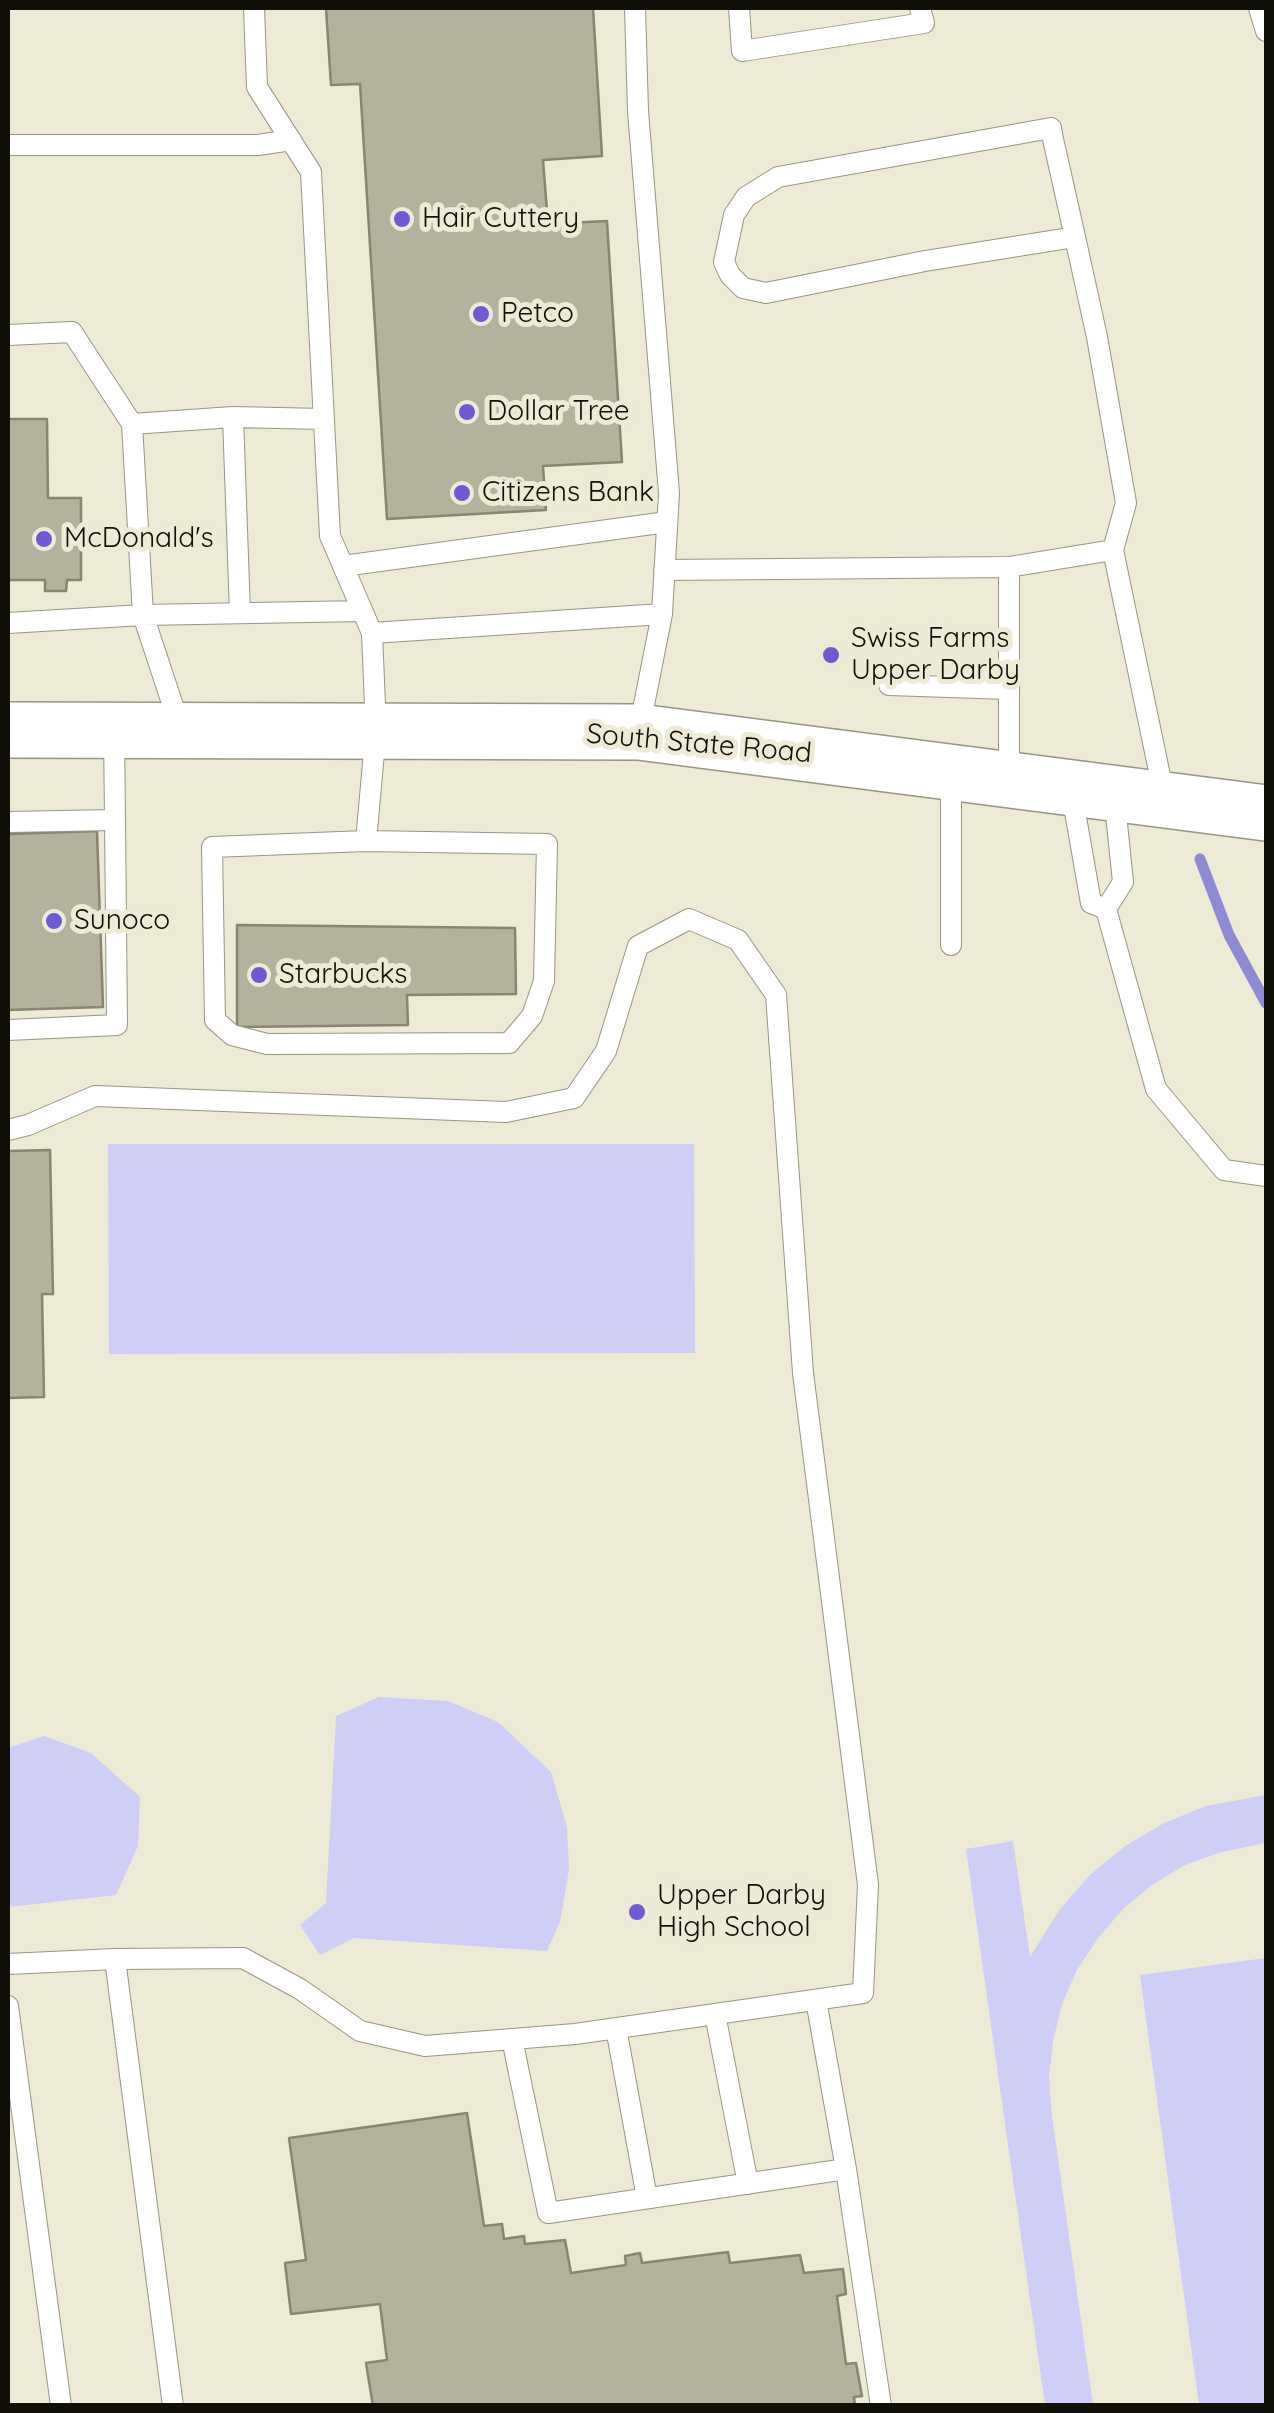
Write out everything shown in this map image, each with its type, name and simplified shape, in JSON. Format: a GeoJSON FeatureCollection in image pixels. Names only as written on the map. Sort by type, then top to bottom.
{"type":"FeatureCollection","features":[{"type":"Feature","properties":{"kind":"main road","name":"South State Road"},"geometry":{"type":"LineString","coordinates":[[8,730],[639,732],[1266,812]]}},
{"type":"Feature","properties":{"kind":"lane"},"geometry":{"type":"LineString","coordinates":[[254,8],[257,87],[311,172],[330,536],[372,633],[376,730],[366,841]]}},
{"type":"Feature","properties":{"kind":"lane"},"geometry":{"type":"LineString","coordinates":[[635,8],[638,111],[669,493],[662,614],[639,732]]}},
{"type":"Feature","properties":{"kind":"lane"},"geometry":{"type":"LineString","coordinates":[[739,8],[742,50],[924,23],[920,8]]}},
{"type":"Feature","properties":{"kind":"lane"},"geometry":{"type":"LineString","coordinates":[[1259,8],[1266,31]]}},
{"type":"Feature","properties":{"kind":"lane"},"geometry":{"type":"LineString","coordinates":[[1075,237],[925,261],[766,293],[743,288],[724,262],[734,215],[758,188],[778,176],[1051,128],[1097,336],[1126,503],[1113,550],[1117,793],[1123,882],[1106,909],[1156,1089],[1224,1170],[1266,1176]]}},
{"type":"Feature","properties":{"kind":"lane"},"geometry":{"type":"LineString","coordinates":[[8,146],[258,145],[291,140]]}},
{"type":"Feature","properties":{"kind":"lane"},"geometry":{"type":"LineString","coordinates":[[8,336],[72,332],[132,424],[143,615],[181,730]]}},
{"type":"Feature","properties":{"kind":"lane"},"geometry":{"type":"LineString","coordinates":[[132,424],[233,417],[324,419]]}},
{"type":"Feature","properties":{"kind":"lane"},"geometry":{"type":"LineString","coordinates":[[233,417],[240,613]]}},
{"type":"Feature","properties":{"kind":"lane"},"geometry":{"type":"LineString","coordinates":[[343,566],[667,522]]}},
{"type":"Feature","properties":{"kind":"lane"},"geometry":{"type":"LineString","coordinates":[[664,570],[1009,568],[1113,550]]}},
{"type":"Feature","properties":{"kind":"lane"},"geometry":{"type":"LineString","coordinates":[[1009,568],[1009,780]]}},
{"type":"Feature","properties":{"kind":"lane"},"geometry":{"type":"LineString","coordinates":[[8,623],[143,615],[362,611]]}},
{"type":"Feature","properties":{"kind":"lane"},"geometry":{"type":"LineString","coordinates":[[372,633],[662,614]]}},
{"type":"Feature","properties":{"kind":"lane"},"geometry":{"type":"LineString","coordinates":[[890,685],[1009,689]]}},
{"type":"Feature","properties":{"kind":"lane"},"geometry":{"type":"LineString","coordinates":[[8,1030],[117,1025],[114,730]]}},
{"type":"Feature","properties":{"kind":"lane"},"geometry":{"type":"LineString","coordinates":[[950,945],[952,772]]}},
{"type":"Feature","properties":{"kind":"lane"},"geometry":{"type":"LineString","coordinates":[[1106,909],[1091,902],[1117,793]]}},
{"type":"Feature","properties":{"kind":"lane"},"geometry":{"type":"LineString","coordinates":[[8,822],[115,820]]}},
{"type":"Feature","properties":{"kind":"lane"},"geometry":{"type":"LineString","coordinates":[[366,841],[547,844],[544,981],[532,1016],[509,1043],[268,1044],[232,1036],[215,1020],[212,847],[366,841]]}},
{"type":"Feature","properties":{"kind":"lane"},"geometry":{"type":"LineString","coordinates":[[8,1130],[95,1096],[506,1112],[574,1098],[606,1051],[638,946],[689,919],[738,940],[776,995],[804,1373],[868,1885],[863,1993],[512,2039],[424,2046],[360,2030],[300,1989],[243,1958],[115,1958],[8,1964]]}},
{"type":"Feature","properties":{"kind":"lane"},"geometry":{"type":"LineString","coordinates":[[115,1958],[173,2406]]}},
{"type":"Feature","properties":{"kind":"lane"},"geometry":{"type":"LineString","coordinates":[[816,2000],[846,2170],[880,2406]]}},
{"type":"Feature","properties":{"kind":"lane"},"geometry":{"type":"LineString","coordinates":[[8,2006],[61,2406]]}},
{"type":"Feature","properties":{"kind":"lane"},"geometry":{"type":"LineString","coordinates":[[715,2014],[748,2184]]}},
{"type":"Feature","properties":{"kind":"lane"},"geometry":{"type":"LineString","coordinates":[[616,2028],[647,2198]]}},
{"type":"Feature","properties":{"kind":"lane"},"geometry":{"type":"LineString","coordinates":[[512,2039],[548,2213],[846,2170]]}},
{"type":"Feature","properties":{"kind":"shaded area"},"geometry":{"type":"Polygon","coordinates":[[[108,1144],[694,1144],[695,1353],[109,1354],[108,1144]]]}},
{"type":"Feature","properties":{"kind":"shaded area"},"geometry":{"type":"Polygon","coordinates":[[[379,1697],[448,1701],[498,1722],[551,1772],[567,1827],[569,1870],[560,1922],[547,1951],[354,1938],[320,1955],[300,1925],[326,1903],[336,1716],[379,1697]]]}},
{"type":"Feature","properties":{"kind":"shaded area"},"geometry":{"type":"Polygon","coordinates":[[[44,1736],[91,1753],[140,1797],[138,1846],[116,1895],[8,1907],[8,1748],[44,1736]]]}},
{"type":"Feature","properties":{"kind":"shaded area"},"geometry":{"type":"Polygon","coordinates":[[[1266,1795],[1266,1843],[1221,1852],[1185,1865],[1152,1885],[1123,1909],[1098,1938],[1077,1970],[1062,2004],[1049,2078],[1093,2405],[1045,2405],[966,1849],[1013,1841],[1030,1957],[1060,1909],[1090,1875],[1125,1846],[1164,1823],[1206,1806],[1266,1795]]]}},
{"type":"Feature","properties":{"kind":"shaded area"},"geometry":{"type":"Polygon","coordinates":[[[1266,1958],[1266,2405],[1199,2405],[1140,1975],[1266,1958]]]}},
{"type":"Feature","properties":{"kind":"building"},"geometry":{"type":"Polygon","coordinates":[[[326,8],[593,8],[602,156],[543,160],[548,224],[607,221],[622,462],[543,466],[546,510],[387,519],[360,84],[331,85],[326,8]]]}},
{"type":"Feature","properties":{"kind":"building","name":"McDonald's"},"geometry":{"type":"Polygon","coordinates":[[[8,419],[47,419],[48,498],[81,498],[81,580],[67,580],[66,591],[45,591],[45,580],[8,580],[8,419]]]}},
{"type":"Feature","properties":{"kind":"building","name":"Sunoco"},"geometry":{"type":"Polygon","coordinates":[[[97,831],[103,1007],[8,1010],[8,834],[97,831]]]}},
{"type":"Feature","properties":{"kind":"building"},"geometry":{"type":"Polygon","coordinates":[[[237,925],[515,928],[516,994],[407,995],[408,1025],[237,1027],[237,925]]]}},
{"type":"Feature","properties":{"kind":"building"},"geometry":{"type":"Polygon","coordinates":[[[50,1150],[53,1294],[42,1294],[44,1397],[8,1398],[8,1151],[50,1150]]]}},
{"type":"Feature","properties":{"kind":"building"},"geometry":{"type":"Polygon","coordinates":[[[467,2113],[484,2226],[502,2224],[504,2239],[524,2236],[525,2244],[565,2240],[571,2273],[626,2265],[625,2256],[640,2253],[642,2263],[728,2252],[730,2263],[800,2255],[804,2273],[843,2269],[846,2294],[837,2296],[846,2364],[856,2363],[862,2396],[854,2397],[855,2406],[373,2406],[366,2363],[387,2360],[380,2304],[291,2314],[285,2263],[306,2260],[289,2138],[467,2113]]]}},
{"type":"Feature","properties":{"kind":"waterway"},"geometry":{"type":"LineString","coordinates":[[1200,859],[1229,935],[1266,1003]]}},
{"type":"Feature","properties":{"kind":"place","name":"Hair Cuttery"},"geometry":{"type":"Point","coordinates":[402,219]}},
{"type":"Feature","properties":{"kind":"place","name":"Petco"},"geometry":{"type":"Point","coordinates":[481,314]}},
{"type":"Feature","properties":{"kind":"place","name":"Dollar Tree"},"geometry":{"type":"Point","coordinates":[467,412]}},
{"type":"Feature","properties":{"kind":"place","name":"Citizens Bank"},"geometry":{"type":"Point","coordinates":[462,493]}},
{"type":"Feature","properties":{"kind":"place","name":"McDonald's"},"geometry":{"type":"Point","coordinates":[44,539]}},
{"type":"Feature","properties":{"kind":"place","name":"Swiss Farms Upper Darby"},"geometry":{"type":"Point","coordinates":[831,655]}},
{"type":"Feature","properties":{"kind":"place","name":"Sunoco"},"geometry":{"type":"Point","coordinates":[54,921]}},
{"type":"Feature","properties":{"kind":"place","name":"Starbucks"},"geometry":{"type":"Point","coordinates":[259,975]}},
{"type":"Feature","properties":{"kind":"place","name":"Upper Darby High School"},"geometry":{"type":"Point","coordinates":[637,1912]}}]}
